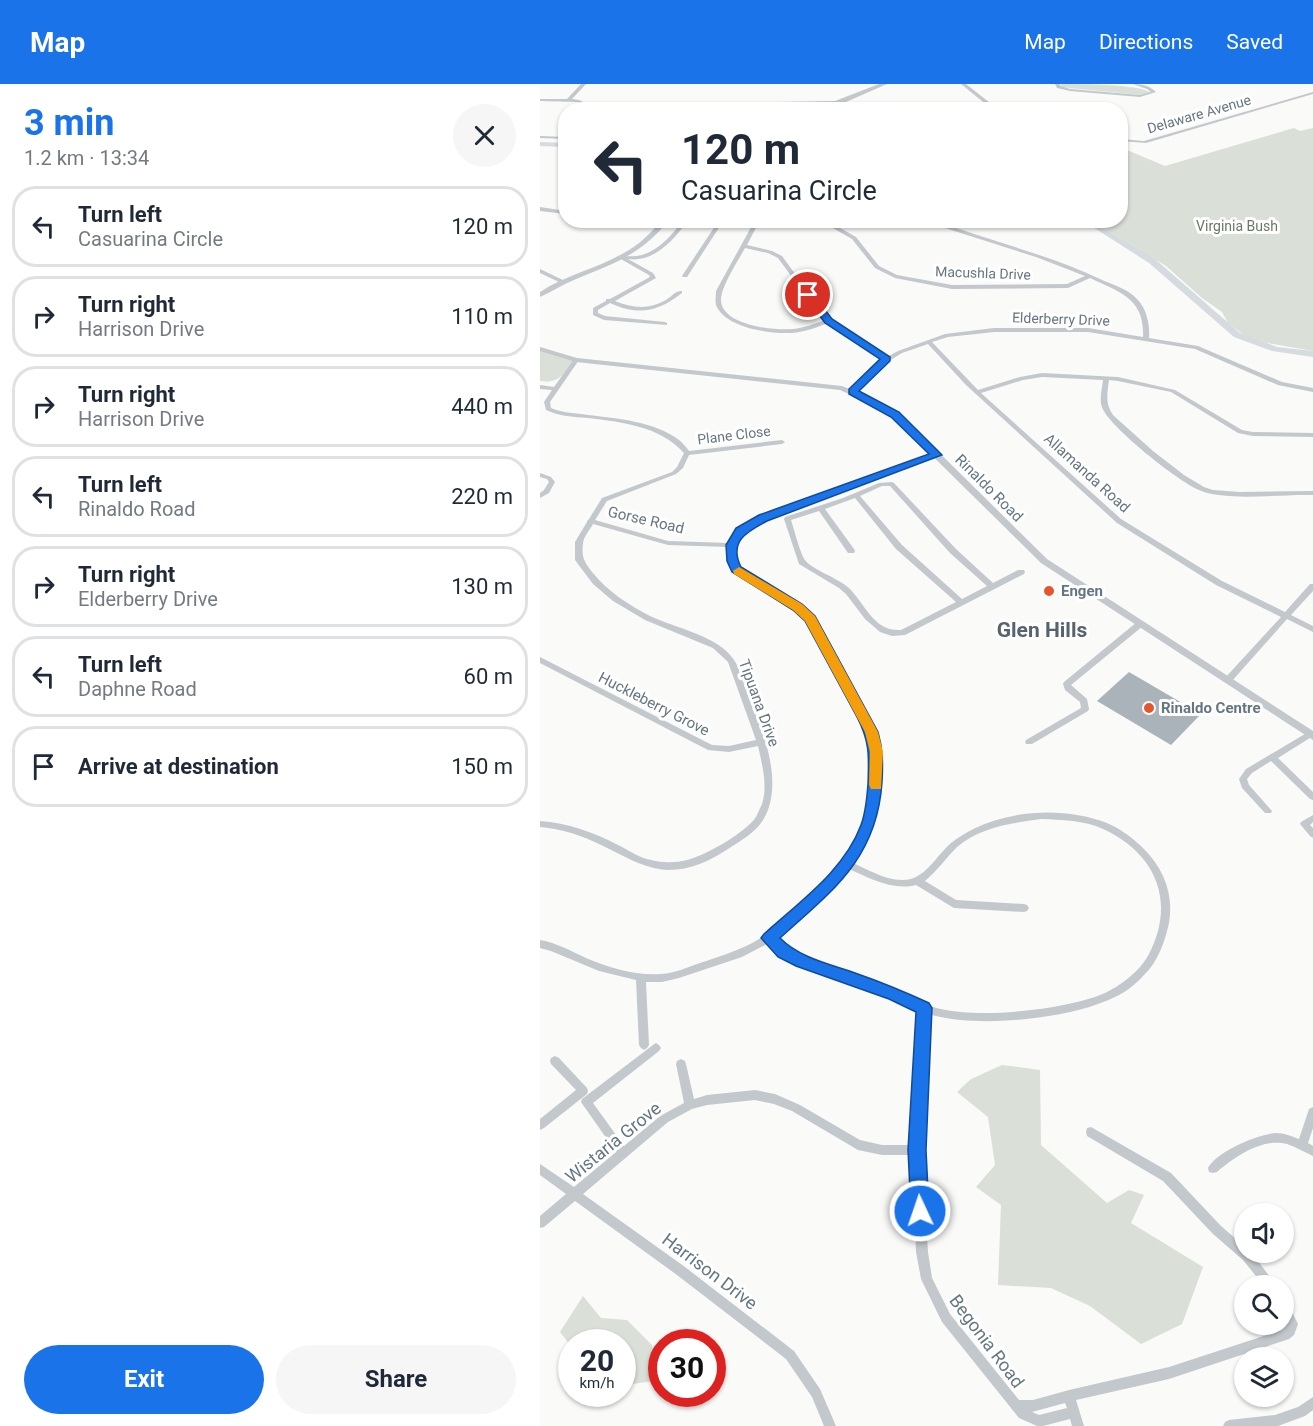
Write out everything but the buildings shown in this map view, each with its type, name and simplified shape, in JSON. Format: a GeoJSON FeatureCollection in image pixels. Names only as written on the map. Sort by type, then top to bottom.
{"type":"FeatureCollection","features":[{"type":"Feature","properties":{"kind":"main road"},"geometry":{"type":"LineString","coordinates":[[540,144],[558,145]]}},
{"type":"Feature","properties":{"kind":"main road"},"geometry":{"type":"LineString","coordinates":[[1098,228],[1152,261],[1238,335],[1275,349],[1313,354]]}},
{"type":"Feature","properties":{"kind":"street"},"geometry":{"type":"LineString","coordinates":[[569,100],[584,84]]}},
{"type":"Feature","properties":{"kind":"street"},"geometry":{"type":"LineString","coordinates":[[840,102],[884,84]]}},
{"type":"Feature","properties":{"kind":"street"},"geometry":{"type":"LineString","coordinates":[[963,84],[987,102]]}},
{"type":"Feature","properties":{"kind":"street"},"geometry":{"type":"LineString","coordinates":[[1058,84],[1062,88],[1080,91],[1145,96],[1154,92],[1135,84]]}},
{"type":"Feature","properties":{"kind":"street","name":"Delaware Avenue"},"geometry":{"type":"LineString","coordinates":[[1128,140],[1144,142],[1313,93]]}},
{"type":"Feature","properties":{"kind":"street"},"geometry":{"type":"LineString","coordinates":[[540,100],[581,102]]}},
{"type":"Feature","properties":{"kind":"street"},"geometry":{"type":"LineString","coordinates":[[540,137],[558,138]]}},
{"type":"Feature","properties":{"kind":"street"},"geometry":{"type":"LineString","coordinates":[[540,210],[558,212]]}},
{"type":"Feature","properties":{"kind":"street"},"geometry":{"type":"LineString","coordinates":[[540,295],[563,282],[622,256],[646,241],[658,228]]}},
{"type":"Feature","properties":{"kind":"street"},"geometry":{"type":"LineString","coordinates":[[622,256],[635,259],[646,255],[674,236],[680,228]]}},
{"type":"Feature","properties":{"kind":"street"},"geometry":{"type":"LineString","coordinates":[[685,276],[717,228]]}},
{"type":"Feature","properties":{"kind":"street"},"geometry":{"type":"LineString","coordinates":[[754,228],[717,298],[722,311],[742,324],[788,331],[828,321]]}},
{"type":"Feature","properties":{"kind":"street","name":"Macushla Drive"},"geometry":{"type":"LineString","coordinates":[[836,228],[854,238],[877,267],[896,276],[952,287],[1068,286],[1090,276]]}},
{"type":"Feature","properties":{"kind":"street"},"geometry":{"type":"LineString","coordinates":[[953,228],[1056,261],[1135,300],[1141,309],[1147,332],[1146,338]]}},
{"type":"Feature","properties":{"kind":"street"},"geometry":{"type":"LineString","coordinates":[[744,246],[770,252],[780,257],[828,321],[886,359]]}},
{"type":"Feature","properties":{"kind":"street"},"geometry":{"type":"LineString","coordinates":[[622,256],[651,274],[652,278],[595,309],[598,317],[665,324]]}},
{"type":"Feature","properties":{"kind":"street"},"geometry":{"type":"LineString","coordinates":[[540,271],[549,273],[563,282]]}},
{"type":"Feature","properties":{"kind":"street"},"geometry":{"type":"LineString","coordinates":[[608,300],[622,306],[649,309],[664,305],[681,292]]}},
{"type":"Feature","properties":{"kind":"street","name":"Elderberry Drive"},"geometry":{"type":"LineString","coordinates":[[852,392],[886,359],[928,341],[959,332],[994,330],[1088,330],[1146,338],[1203,349],[1280,384],[1313,390]]}},
{"type":"Feature","properties":{"kind":"street","name":"Allamanda Road"},"geometry":{"type":"LineString","coordinates":[[928,341],[977,392],[1119,521],[1219,583],[1313,629]]}},
{"type":"Feature","properties":{"kind":"street","name":"Rinaldo Road"},"geometry":{"type":"LineString","coordinates":[[540,349],[576,360],[822,385],[852,392],[895,415],[1044,561],[1312,735]]}},
{"type":"Feature","properties":{"kind":"street"},"geometry":{"type":"LineString","coordinates":[[576,360],[547,406],[551,412],[646,427],[676,439],[687,453]]}},
{"type":"Feature","properties":{"kind":"street"},"geometry":{"type":"LineString","coordinates":[[977,392],[1022,378],[1042,375],[1106,378],[1173,391],[1240,432],[1313,435]]}},
{"type":"Feature","properties":{"kind":"street"},"geometry":{"type":"LineString","coordinates":[[1106,378],[1104,404],[1110,416],[1191,484],[1218,492],[1313,493]]}},
{"type":"Feature","properties":{"kind":"street"},"geometry":{"type":"LineString","coordinates":[[540,387],[557,389]]}},
{"type":"Feature","properties":{"kind":"street","name":"Plane Close"},"geometry":{"type":"LineString","coordinates":[[687,453],[783,442]]}},
{"type":"Feature","properties":{"kind":"street","name":"Tipuana Drive"},"geometry":{"type":"LineString","coordinates":[[540,824],[593,836],[648,864],[671,867],[698,861],[748,831],[760,818],[767,803],[770,788],[768,772],[760,742],[731,661],[716,646],[648,618],[616,599],[579,560],[577,550],[590,521],[604,500],[674,473],[681,468],[687,453]]}},
{"type":"Feature","properties":{"kind":"street"},"geometry":{"type":"LineString","coordinates":[[540,944],[592,965],[641,976],[664,977],[677,974],[744,951],[769,938],[832,882],[847,864],[869,823],[873,805],[877,752],[872,732],[810,619],[798,607],[737,569],[732,561],[732,545],[740,531],[749,524],[936,455]]}},
{"type":"Feature","properties":{"kind":"street"},"geometry":{"type":"LineString","coordinates":[[540,475],[549,478],[552,482],[547,491],[540,496]]}},
{"type":"Feature","properties":{"kind":"street"},"geometry":{"type":"LineString","coordinates":[[991,586],[953,551],[895,486],[885,483],[842,501],[787,519],[800,559],[807,567],[845,589],[866,616],[882,629],[893,633],[902,633],[1021,572]]}},
{"type":"Feature","properties":{"kind":"street"},"geometry":{"type":"LineString","coordinates":[[834,492],[842,501]]}},
{"type":"Feature","properties":{"kind":"street"},"geometry":{"type":"LineString","coordinates":[[857,495],[887,535],[961,603]]}},
{"type":"Feature","properties":{"kind":"street"},"geometry":{"type":"LineString","coordinates":[[821,508],[851,551]]}},
{"type":"Feature","properties":{"kind":"street","name":"Gorse Road"},"geometry":{"type":"LineString","coordinates":[[590,521],[668,543],[732,545]]}},
{"type":"Feature","properties":{"kind":"street"},"geometry":{"type":"LineString","coordinates":[[1228,680],[1313,586]]}},
{"type":"Feature","properties":{"kind":"street"},"geometry":{"type":"LineString","coordinates":[[1029,742],[1085,709],[1084,701],[1067,686],[1140,624]]}},
{"type":"Feature","properties":{"kind":"street","name":"Huckleberry Grove"},"geometry":{"type":"LineString","coordinates":[[540,660],[711,748],[729,749],[760,742]]}},
{"type":"Feature","properties":{"kind":"street"},"geometry":{"type":"LineString","coordinates":[[1268,811],[1245,786],[1242,779],[1249,771],[1312,735]]}},
{"type":"Feature","properties":{"kind":"street"},"geometry":{"type":"LineString","coordinates":[[1272,757],[1313,797]]}},
{"type":"Feature","properties":{"kind":"street"},"geometry":{"type":"LineString","coordinates":[[769,938],[784,952],[801,961],[894,994],[924,1008],[968,1018],[1011,1016],[1073,1006],[1112,994],[1143,970],[1155,953],[1168,903],[1158,872],[1136,846],[1122,835],[1095,822],[1055,817],[1006,819],[979,830],[958,841],[918,881],[908,883],[888,880],[847,864]]}},
{"type":"Feature","properties":{"kind":"street"},"geometry":{"type":"LineString","coordinates":[[1313,818],[1304,824],[1313,834]]}},
{"type":"Feature","properties":{"kind":"street"},"geometry":{"type":"LineString","coordinates":[[918,881],[954,904],[1024,908]]}},
{"type":"Feature","properties":{"kind":"street"},"geometry":{"type":"LineString","coordinates":[[641,976],[644,1045]]}},
{"type":"Feature","properties":{"kind":"street","name":"Begonia Road"},"geometry":{"type":"LineString","coordinates":[[924,1008],[917,1150],[922,1252],[931,1289],[946,1318],[1017,1406]]}},
{"type":"Feature","properties":{"kind":"street"},"geometry":{"type":"LineString","coordinates":[[623,1153],[586,1102],[656,1048]]}},
{"type":"Feature","properties":{"kind":"street"},"geometry":{"type":"LineString","coordinates":[[540,1125],[583,1091],[555,1061]]}},
{"type":"Feature","properties":{"kind":"street"},"geometry":{"type":"LineString","coordinates":[[681,1064],[690,1105]]}},
{"type":"Feature","properties":{"kind":"street","name":"Wistaria Grove"},"geometry":{"type":"LineString","coordinates":[[540,1223],[664,1119],[690,1105],[724,1097],[755,1095],[796,1108],[846,1140],[867,1148],[917,1150]]}},
{"type":"Feature","properties":{"kind":"street"},"geometry":{"type":"LineString","coordinates":[[1302,1146],[1313,1112]]}},
{"type":"Feature","properties":{"kind":"street"},"geometry":{"type":"LineString","coordinates":[[1091,1132],[1167,1178],[1217,1230],[1247,1256],[1263,1275]]}},
{"type":"Feature","properties":{"kind":"street"},"geometry":{"type":"LineString","coordinates":[[1213,1168],[1233,1153],[1263,1140],[1277,1138],[1313,1151]]}},
{"type":"Feature","properties":{"kind":"street","name":"Harrison Drive"},"geometry":{"type":"LineString","coordinates":[[540,1169],[690,1278],[790,1355],[816,1393],[830,1426]]}},
{"type":"Feature","properties":{"kind":"street"},"geometry":{"type":"LineString","coordinates":[[1017,1406],[1033,1406],[1169,1373],[1286,1335]]}},
{"type":"Feature","properties":{"kind":"street"},"geometry":{"type":"LineString","coordinates":[[1069,1396],[1078,1426]]}},
{"type":"Feature","properties":{"kind":"street"},"geometry":{"type":"LineString","coordinates":[[1229,1426],[1275,1421],[1300,1412],[1313,1403]]}},
{"type":"Feature","properties":{"kind":"street"},"geometry":{"type":"LineString","coordinates":[[1017,1406],[1027,1417],[1039,1421],[1072,1412]]}},
{"type":"Feature","properties":{"kind":"green space"},"geometry":{"type":"Polygon","coordinates":[[[1061,84],[1123,86],[1151,93],[1141,95],[1069,88],[1062,87],[1061,84]]]}},
{"type":"Feature","properties":{"kind":"green space","name":"Virginia Bush"},"geometry":{"type":"Polygon","coordinates":[[[1294,128],[1300,131],[1313,128],[1313,351],[1267,343],[1244,335],[1228,323],[1222,312],[1202,298],[1166,266],[1104,228],[1128,228],[1128,150],[1165,166],[1294,128]]]}},
{"type":"Feature","properties":{"kind":"green space"},"geometry":{"type":"Polygon","coordinates":[[[540,347],[575,359],[557,379],[540,381],[540,347]]]}},
{"type":"Feature","properties":{"kind":"green space"},"geometry":{"type":"Polygon","coordinates":[[[1002,1065],[1040,1070],[1041,1145],[1107,1203],[1129,1190],[1144,1195],[1131,1223],[1203,1267],[1182,1324],[1141,1344],[1090,1306],[1051,1288],[998,1285],[1001,1205],[976,1187],[995,1165],[988,1117],[957,1092],[971,1079],[1002,1065]]]}},
{"type":"Feature","properties":{"kind":"green space"},"geometry":{"type":"Polygon","coordinates":[[[583,1296],[601,1318],[627,1320],[636,1329],[562,1329],[583,1296]]]}},
{"type":"Feature","properties":{"kind":"green space"},"geometry":{"type":"Polygon","coordinates":[[[636,1329],[648,1341],[648,1382],[636,1384],[636,1329]]]}},
{"type":"Feature","properties":{"kind":"slow traffic"},"geometry":{"type":"LineString","coordinates":[[739,571],[804,611],[810,619],[872,732],[877,752],[876,785]]}},
{"type":"Feature","properties":{"kind":"place","name":"Engen"},"geometry":{"type":"Point","coordinates":[1049,591]}},
{"type":"Feature","properties":{"kind":"place","name":"Rinaldo Centre"},"geometry":{"type":"Point","coordinates":[1149,708]}},
{"type":"Feature","properties":{"kind":"district","name":"Glen Hills"},"geometry":{"type":"Point","coordinates":[1042,630]}},
{"type":"Feature","properties":{"kind":"route"},"geometry":{"type":"LineString","coordinates":[[808,295],[828,321],[886,359],[852,392],[895,415],[936,455],[749,524],[740,531],[732,545],[732,561],[743,575],[798,607],[810,619],[872,732],[877,752],[873,805],[869,823],[860,843],[832,882],[769,938],[784,952],[801,961],[894,994],[924,1008],[917,1150],[920,1211]]}}]}
